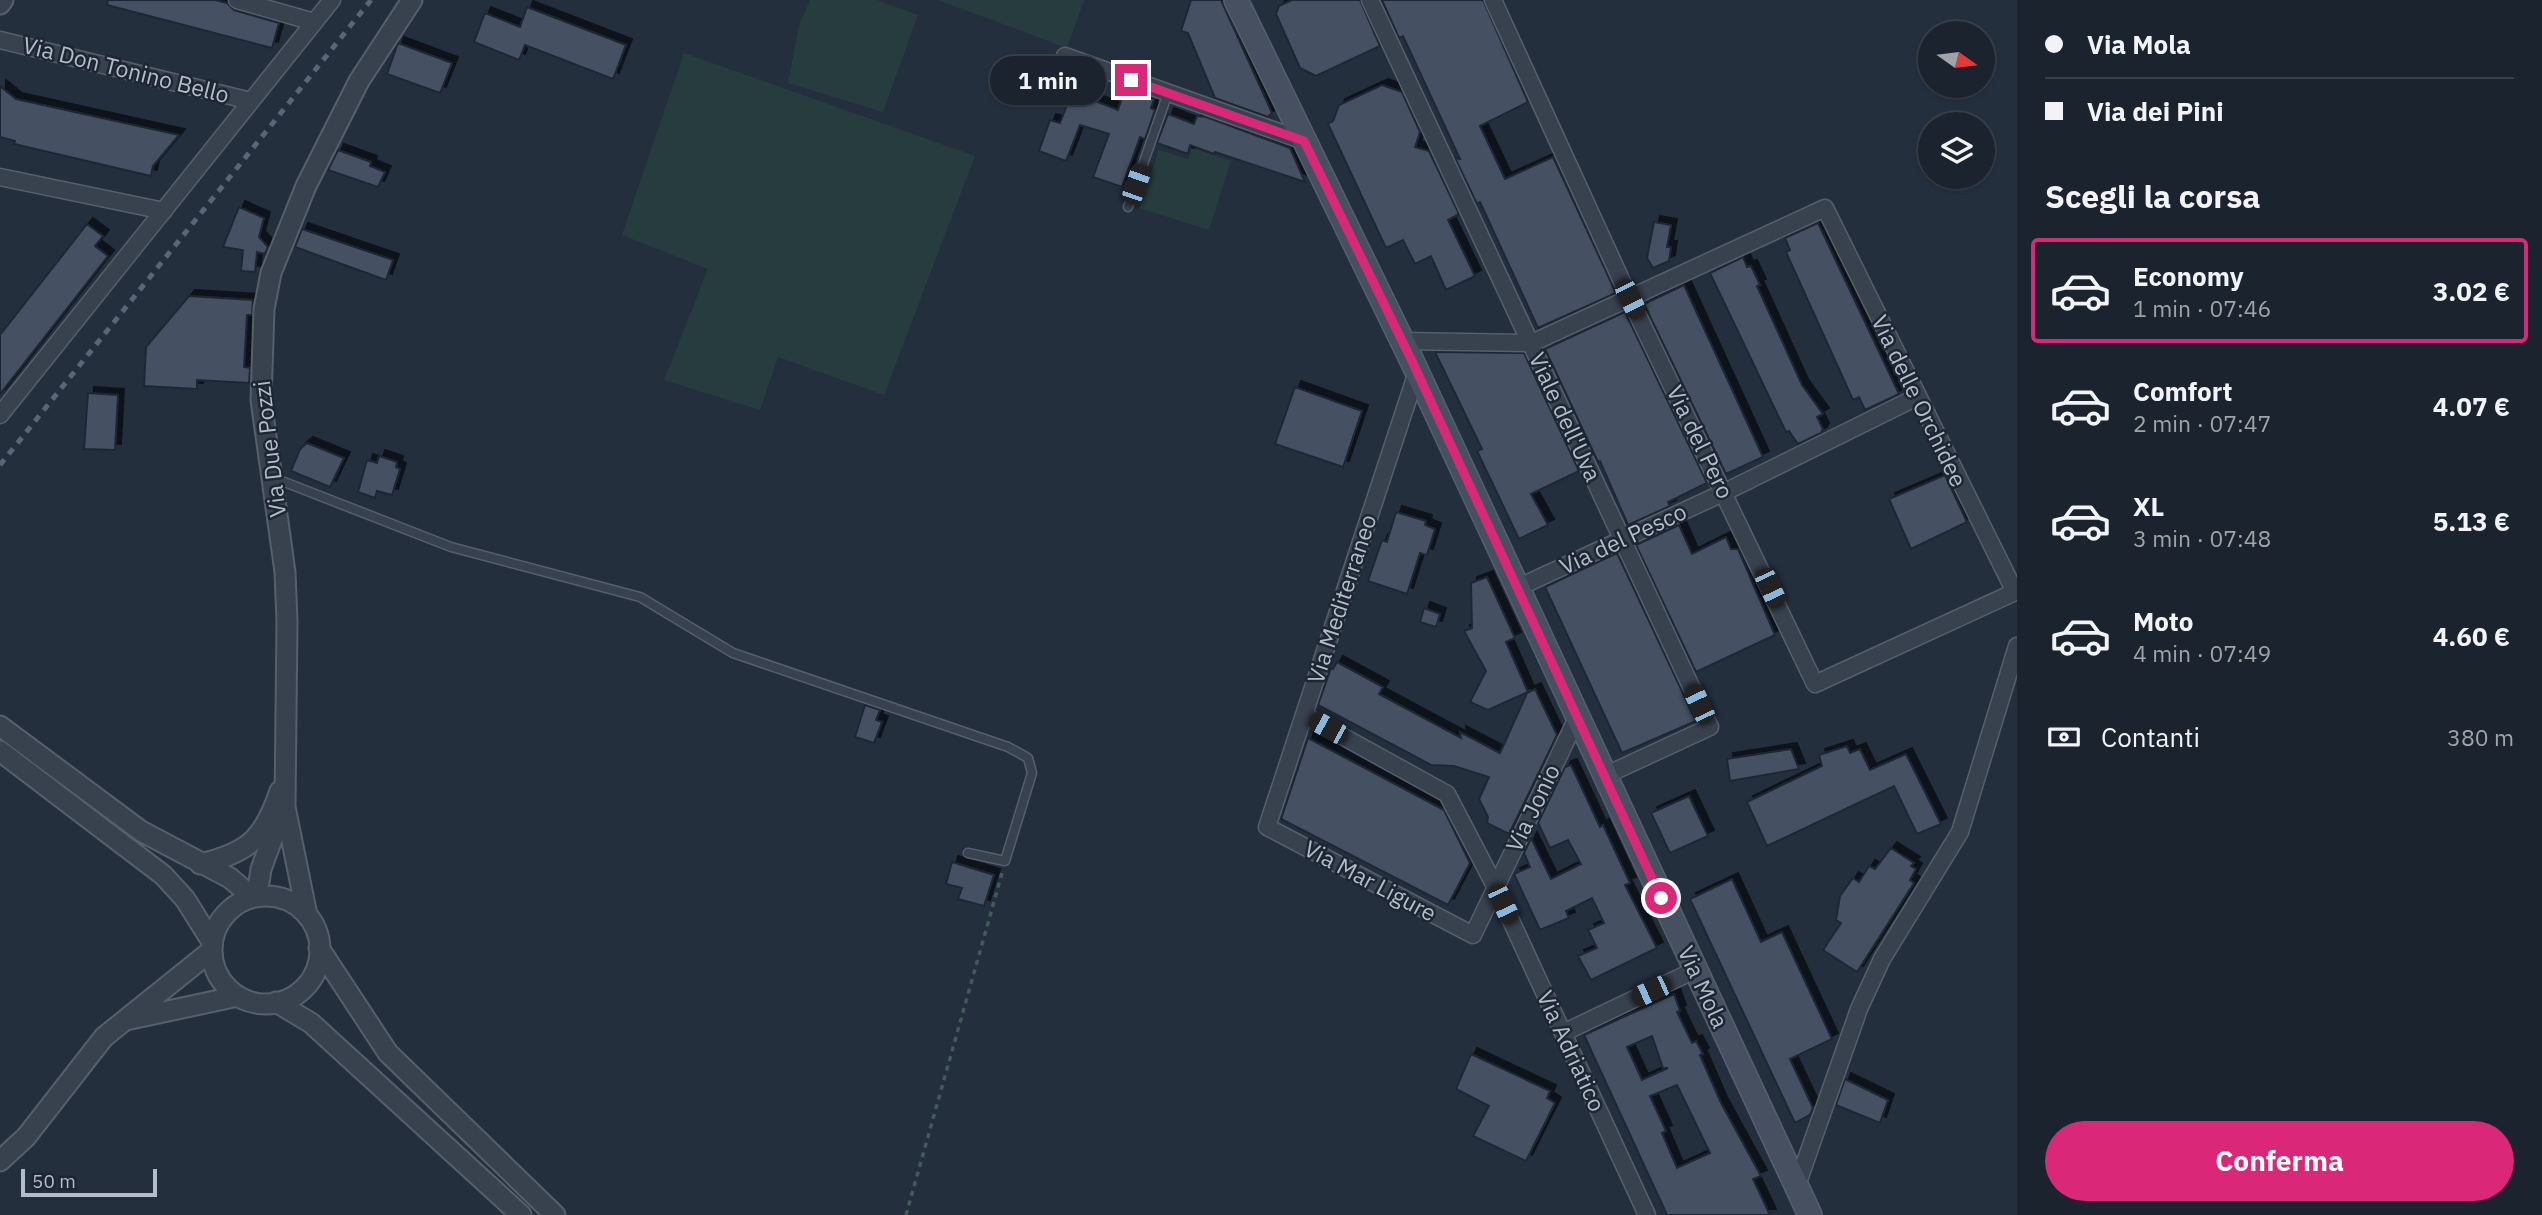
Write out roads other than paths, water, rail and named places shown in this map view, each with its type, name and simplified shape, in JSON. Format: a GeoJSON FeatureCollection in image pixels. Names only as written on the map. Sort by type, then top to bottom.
{"type":"FeatureCollection","features":[{"type":"Feature","properties":{"kind":"main road","name":"Via Mola"},"geometry":{"type":"LineString","coordinates":[[1236,0],[1417,372],[1576,720],[1810,1215]]}},
{"type":"Feature","properties":{"kind":"street"},"geometry":{"type":"LineString","coordinates":[[237,0],[314,22]]}},
{"type":"Feature","properties":{"kind":"street"},"geometry":{"type":"LineString","coordinates":[[0,415],[332,0]]}},
{"type":"Feature","properties":{"kind":"street","name":"Via Due Pozzi"},"geometry":{"type":"LineString","coordinates":[[307,915],[285,807],[285,572],[261,400],[261,354],[271,273],[285,233],[333,131],[380,46],[412,0]]}},
{"type":"Feature","properties":{"kind":"street","name":"Viale dell'Uva"},"geometry":{"type":"LineString","coordinates":[[1370,0],[1710,727],[1604,776]]}},
{"type":"Feature","properties":{"kind":"street","name":"Via del Pero"},"geometry":{"type":"LineString","coordinates":[[1493,0],[1630,299],[1815,684],[2015,592]]}},
{"type":"Feature","properties":{"kind":"street","name":"Via Don Tonino Bello"},"geometry":{"type":"LineString","coordinates":[[0,40],[251,101]]}},
{"type":"Feature","properties":{"kind":"street"},"geometry":{"type":"LineString","coordinates":[[1065,56],[1304,141]]}},
{"type":"Feature","properties":{"kind":"street"},"geometry":{"type":"LineString","coordinates":[[0,177],[163,211]]}},
{"type":"Feature","properties":{"kind":"street","name":"Via delle Orchidee"},"geometry":{"type":"LineString","coordinates":[[1630,299],[1825,208],[2015,592]]}},
{"type":"Feature","properties":{"kind":"street"},"geometry":{"type":"LineString","coordinates":[[1402,341],[1532,343],[1630,299]]}},
{"type":"Feature","properties":{"kind":"street","name":"Via Mediterraneo"},"geometry":{"type":"LineString","coordinates":[[1268,827],[1417,372]]}},
{"type":"Feature","properties":{"kind":"street","name":"Via del Pesco"},"geometry":{"type":"LineString","coordinates":[[1517,588],[1725,492],[1917,397]]}},
{"type":"Feature","properties":{"kind":"street"},"geometry":{"type":"LineString","coordinates":[[1797,1185],[1859,1009],[1882,959],[1960,832],[2017,646]]}},
{"type":"Feature","properties":{"kind":"street","name":"Via Adriatico"},"geometry":{"type":"LineString","coordinates":[[1304,715],[1447,794],[1495,886],[1647,1215]]}},
{"type":"Feature","properties":{"kind":"street","name":"Via Jonio"},"geometry":{"type":"LineString","coordinates":[[1472,935],[1576,720]]}},
{"type":"Feature","properties":{"kind":"street"},"geometry":{"type":"LineString","coordinates":[[0,726],[141,831],[230,878],[254,896],[280,897],[307,915],[316,932],[319,948],[315,970],[309,981],[300,991],[276,1002],[250,1002],[238,996],[220,979],[211,947],[185,899],[163,875],[0,751]]}},
{"type":"Feature","properties":{"kind":"street"},"geometry":{"type":"LineString","coordinates":[[200,864],[244,850],[260,834],[271,817],[285,777]]}},
{"type":"Feature","properties":{"kind":"street","name":"Via Due Pozzi"},"geometry":{"type":"LineString","coordinates":[[254,896],[261,869],[285,807]]}},
{"type":"Feature","properties":{"kind":"street","name":"Via Mar Ligure"},"geometry":{"type":"LineString","coordinates":[[1268,827],[1472,935]]}},
{"type":"Feature","properties":{"kind":"street"},"geometry":{"type":"LineString","coordinates":[[0,1161],[26,1138],[83,1061],[122,1021],[211,947],[224,918],[254,896]]}},
{"type":"Feature","properties":{"kind":"street"},"geometry":{"type":"LineString","coordinates":[[319,948],[388,1053],[555,1215]]}},
{"type":"Feature","properties":{"kind":"street"},"geometry":{"type":"LineString","coordinates":[[1563,1032],[1695,970]]}},
{"type":"Feature","properties":{"kind":"street"},"geometry":{"type":"LineString","coordinates":[[122,1021],[238,996]]}},
{"type":"Feature","properties":{"kind":"street"},"geometry":{"type":"LineString","coordinates":[[276,1002],[312,1023],[521,1215]]}},
{"type":"Feature","properties":{"kind":"lane"},"geometry":{"type":"LineString","coordinates":[[1128,207],[1168,93]]}},
{"type":"Feature","properties":{"kind":"lane"},"geometry":{"type":"LineString","coordinates":[[271,477],[451,547],[640,597],[733,653],[1009,747],[1028,758],[1032,773],[1005,861],[968,853]]}},
{"type":"Feature","properties":{"kind":"railway"},"geometry":{"type":"LineString","coordinates":[[0,465],[371,0]]}}]}
